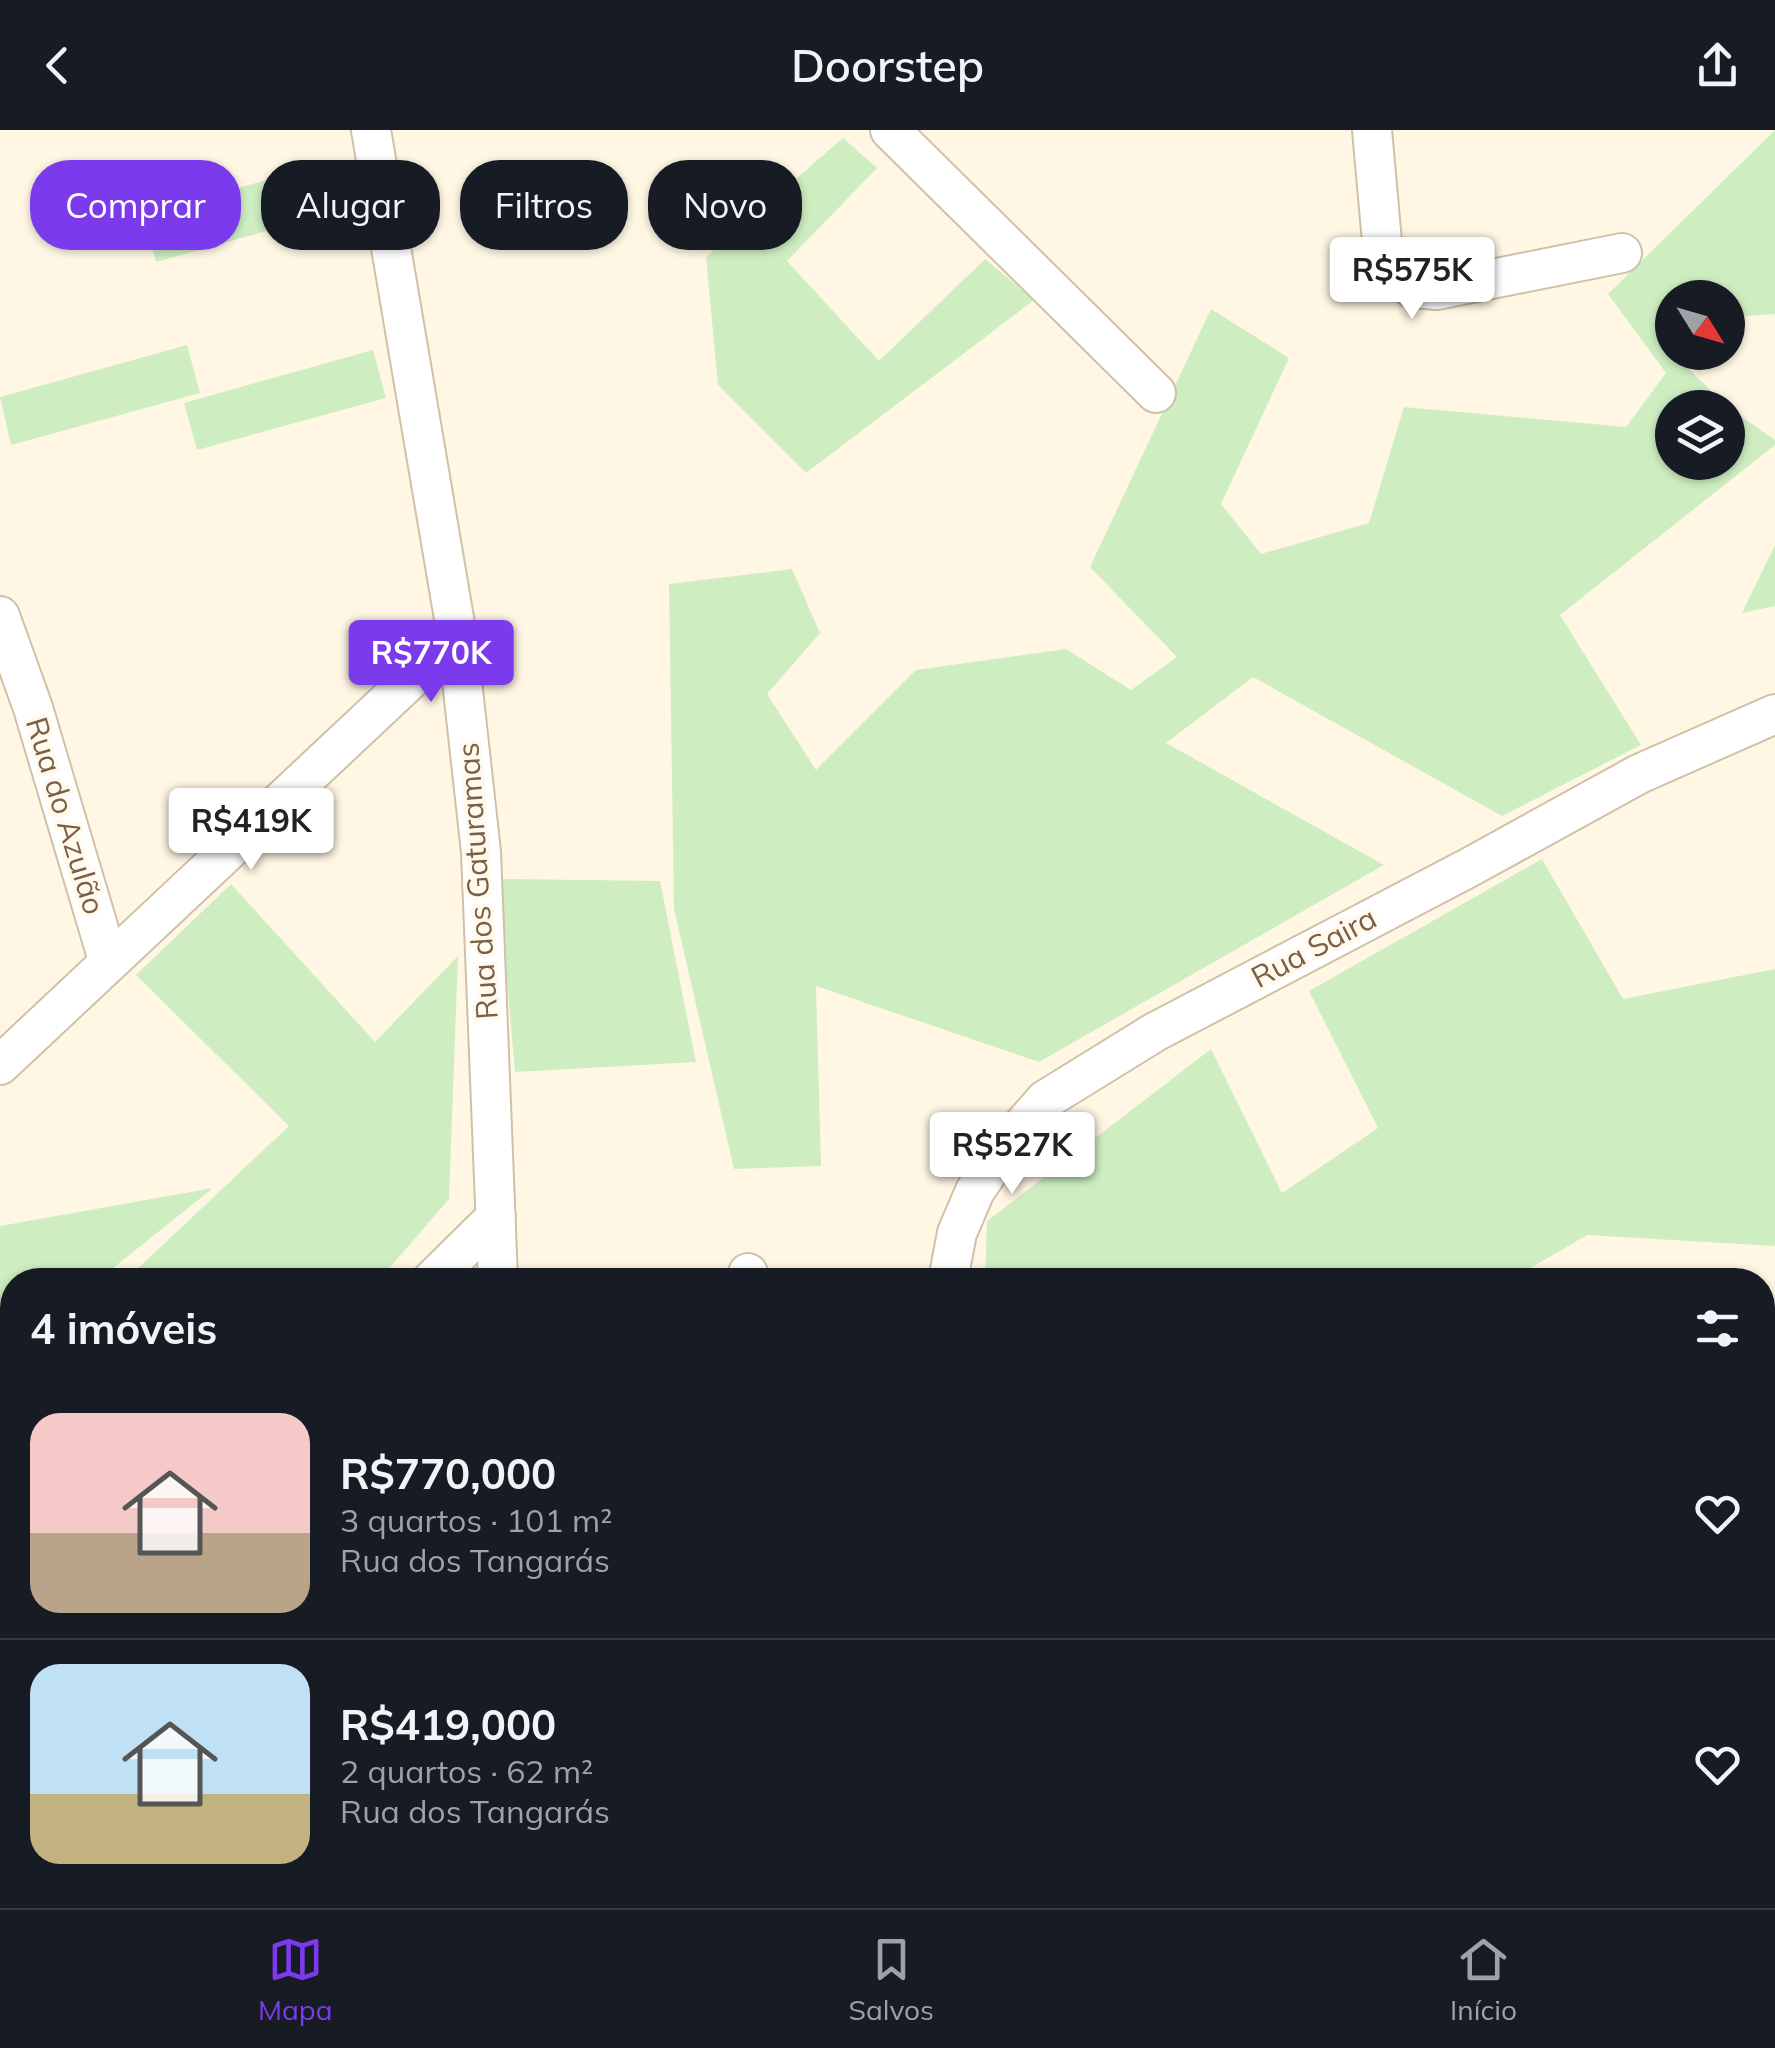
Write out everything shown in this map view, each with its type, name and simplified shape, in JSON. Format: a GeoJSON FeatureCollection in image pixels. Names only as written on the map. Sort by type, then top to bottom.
{"type":"FeatureCollection","features":[{"type":"Feature","properties":{"kind":"street","name":"Rua dos Gaturamas"},"geometry":{"type":"LineString","coordinates":[[371,130],[458,636],[480,852],[498,1268]]}},
{"type":"Feature","properties":{"kind":"street"},"geometry":{"type":"LineString","coordinates":[[890,130],[1156,394]]}},
{"type":"Feature","properties":{"kind":"street"},"geometry":{"type":"LineString","coordinates":[[1372,130],[1384,264],[1412,288],[1437,290],[1622,254]]}},
{"type":"Feature","properties":{"kind":"street","name":"Rua do Azulão"},"geometry":{"type":"LineString","coordinates":[[0,616],[33,708],[108,960]]}},
{"type":"Feature","properties":{"kind":"street"},"geometry":{"type":"LineString","coordinates":[[0,1065],[458,636]]}},
{"type":"Feature","properties":{"kind":"street","name":"Rua Saira"},"geometry":{"type":"LineString","coordinates":[[950,1268],[957,1233],[976,1191],[1009,1141],[1044,1100],[1154,1032],[1639,774],[1775,714]]}},
{"type":"Feature","properties":{"kind":"street"},"geometry":{"type":"LineString","coordinates":[[444,1268],[496,1217]]}},
{"type":"Feature","properties":{"kind":"green space"},"geometry":{"type":"Polygon","coordinates":[[[1775,130],[1775,314],[1745,316],[1745,280],[1655,280],[1655,358],[1608,294],[1775,130]]]}},
{"type":"Feature","properties":{"kind":"green space"},"geometry":{"type":"Polygon","coordinates":[[[843,138],[877,168],[802,246],[802,174],[843,138]]]}},
{"type":"Feature","properties":{"kind":"green space"},"geometry":{"type":"Polygon","coordinates":[[[261,182],[261,233],[241,238],[241,187],[261,182]]]}},
{"type":"Feature","properties":{"kind":"green space"},"geometry":{"type":"Polygon","coordinates":[[[153,250],[199,250],[156,262],[153,250]]]}},
{"type":"Feature","properties":{"kind":"green space"},"geometry":{"type":"Polygon","coordinates":[[[714,250],[798,250],[787,261],[879,361],[985,259],[1034,300],[806,473],[718,385],[706,257],[714,250]]]}},
{"type":"Feature","properties":{"kind":"green space"},"geometry":{"type":"Polygon","coordinates":[[[1211,309],[1289,358],[1221,504],[1261,554],[1369,523],[1404,407],[1626,427],[1666,373],[1664,370],[1690,370],[1710,390],[1655,390],[1655,480],[1731,480],[1560,615],[1641,745],[1502,816],[1253,677],[1166,743],[1384,865],[1039,1062],[816,986],[821,1166],[734,1169],[674,909],[669,584],[792,569],[820,633],[767,694],[816,770],[916,670],[1066,649],[1131,690],[1177,657],[1090,567],[1211,309]]]}},
{"type":"Feature","properties":{"kind":"green space"},"geometry":{"type":"Polygon","coordinates":[[[187,345],[200,393],[11,445],[0,397],[187,345]]]}},
{"type":"Feature","properties":{"kind":"green space"},"geometry":{"type":"Polygon","coordinates":[[[373,350],[386,398],[197,450],[184,403],[373,350]]]}},
{"type":"Feature","properties":{"kind":"green space"},"geometry":{"type":"Polygon","coordinates":[[[1745,419],[1775,440],[1775,445],[1745,469],[1745,419]]]}},
{"type":"Feature","properties":{"kind":"green space"},"geometry":{"type":"Polygon","coordinates":[[[1775,545],[1775,606],[1742,613],[1775,545]]]}},
{"type":"Feature","properties":{"kind":"green space"},"geometry":{"type":"Polygon","coordinates":[[[1542,859],[1623,999],[1775,969],[1775,1246],[1587,1235],[1531,1268],[985,1268],[987,1221],[1211,1049],[1282,1193],[1378,1128],[1309,991],[1542,859]]]}},
{"type":"Feature","properties":{"kind":"green space"},"geometry":{"type":"Polygon","coordinates":[[[498,879],[660,881],[696,1062],[515,1072],[498,879]]]}},
{"type":"Feature","properties":{"kind":"green space"},"geometry":{"type":"Polygon","coordinates":[[[231,884],[375,1042],[458,956],[449,1199],[389,1268],[138,1268],[289,1126],[136,975],[231,884]]]}},
{"type":"Feature","properties":{"kind":"green space"},"geometry":{"type":"Polygon","coordinates":[[[213,1188],[113,1268],[0,1268],[0,1226],[213,1188]]]}}]}
